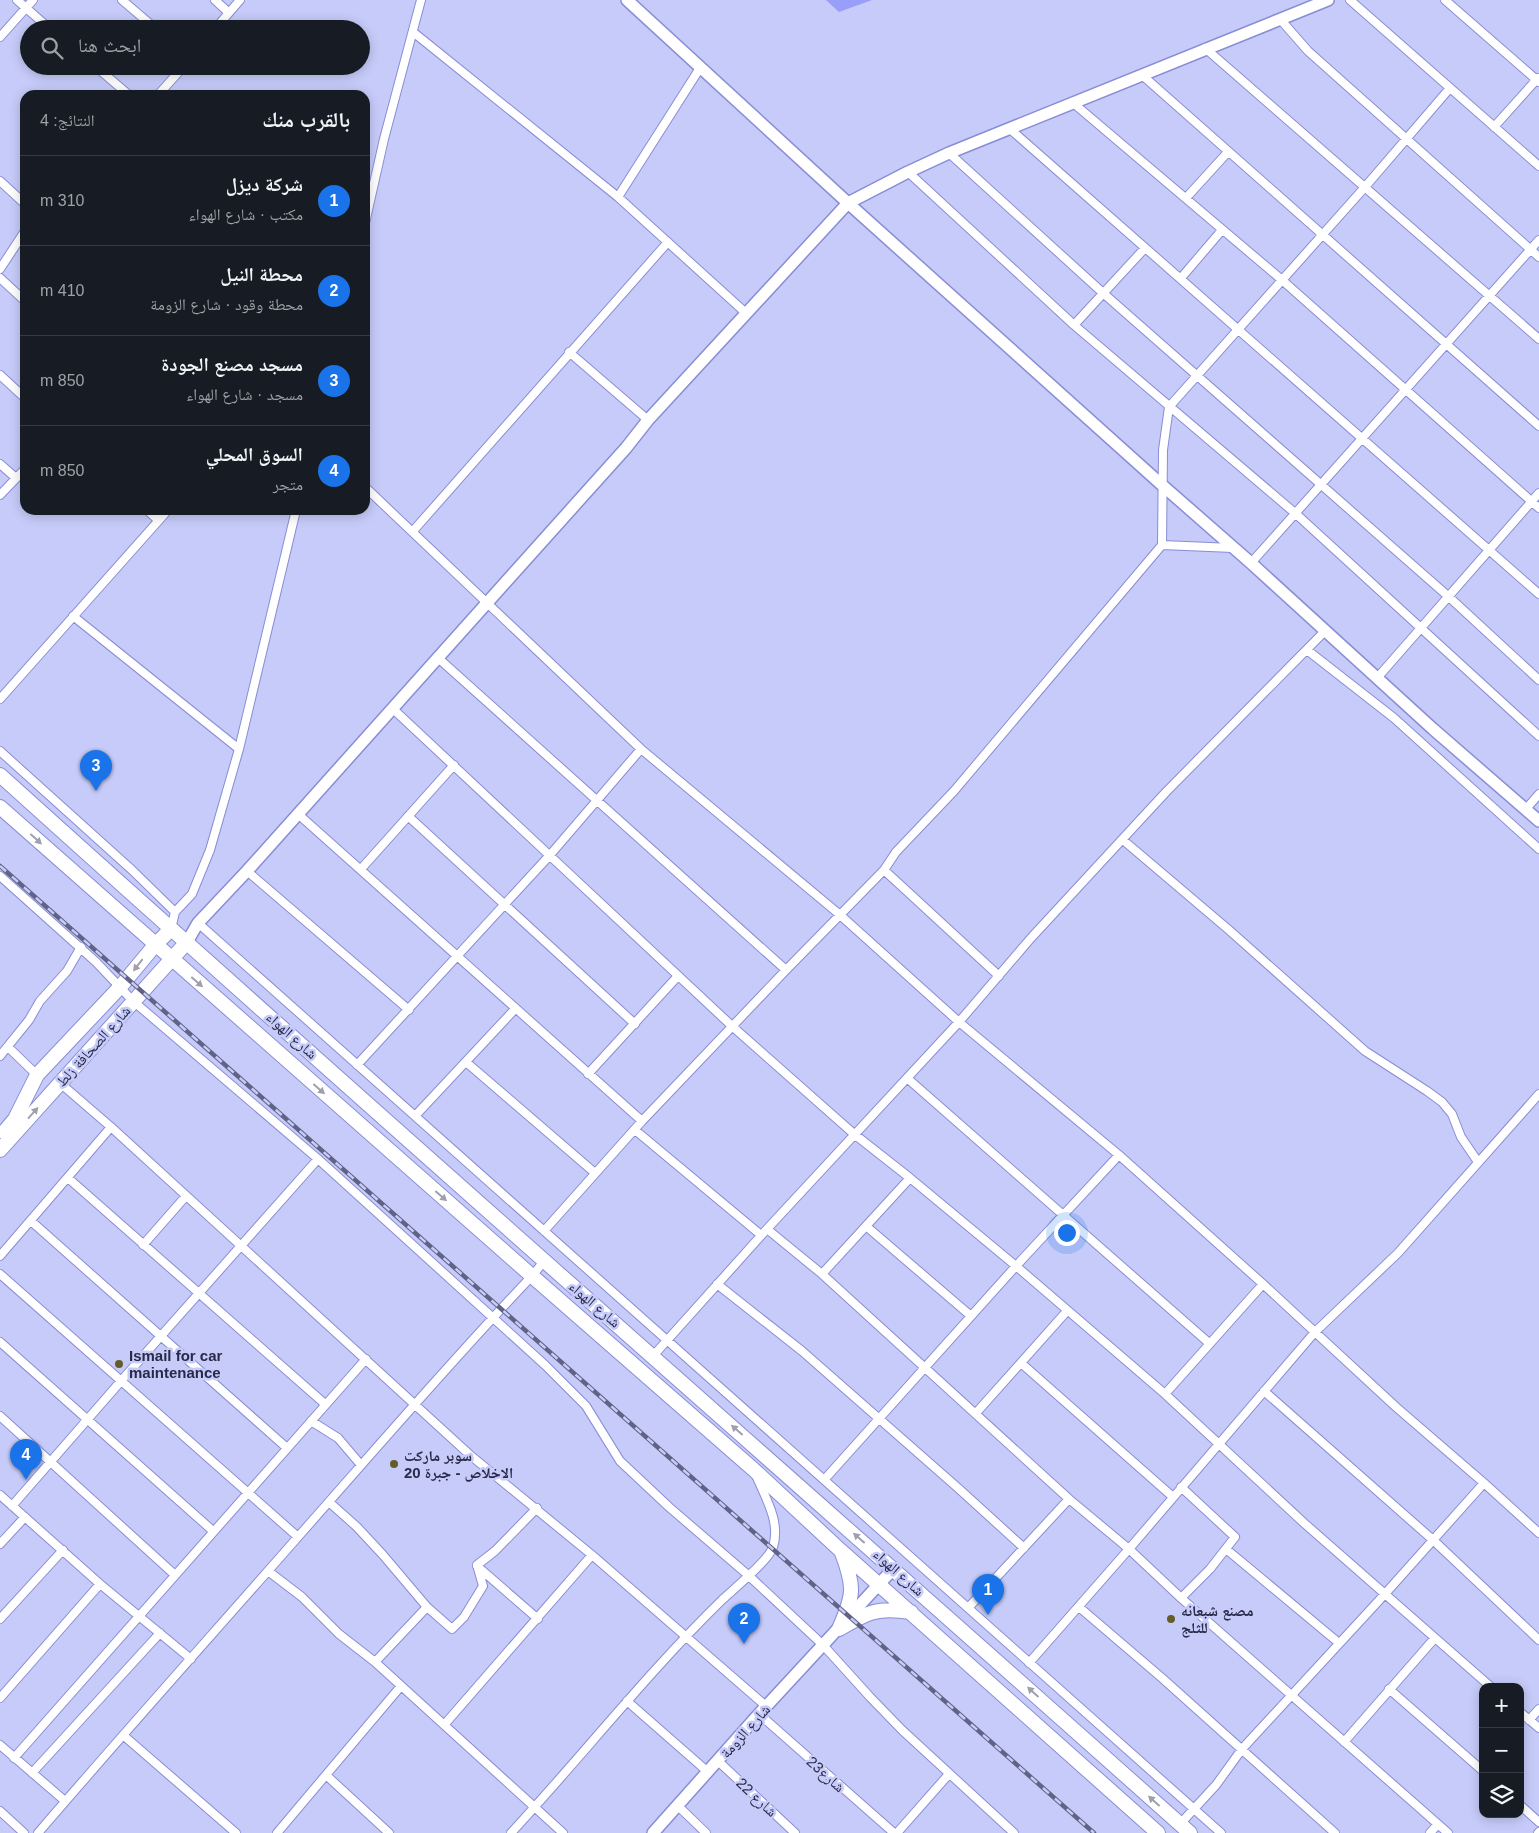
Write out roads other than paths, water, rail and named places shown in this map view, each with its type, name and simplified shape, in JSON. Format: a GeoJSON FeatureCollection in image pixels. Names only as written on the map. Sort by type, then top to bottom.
{"type":"FeatureCollection","features":[{"type":"Feature","properties":{"kind":"highway","name":"شارع الهواء"},"geometry":{"type":"LineString","coordinates":[[0,775],[171,929],[1185,1828]]}},
{"type":"Feature","properties":{"kind":"highway","name":"شارع الهواء"},"geometry":{"type":"LineString","coordinates":[[0,807],[753,1469],[840,1550],[1158,1833]]}},
{"type":"Feature","properties":{"kind":"highway","name":"شارع الصحافة زلط"},"geometry":{"type":"LineString","coordinates":[[0,1136],[15,1119],[37,1075],[121,986],[171,929]]}},
{"type":"Feature","properties":{"kind":"highway","name":"شارع الصحافة زلط"},"geometry":{"type":"LineString","coordinates":[[0,1150],[187,942]]}},
{"type":"Feature","properties":{"kind":"highway"},"geometry":{"type":"LineString","coordinates":[[839,1629],[846,1613],[852,1590],[850,1572],[840,1550]]}},
{"type":"Feature","properties":{"kind":"highway"},"geometry":{"type":"LineString","coordinates":[[839,1629],[863,1615],[877,1610],[892,1609],[911,1612]]}},
{"type":"Feature","properties":{"kind":"street"},"geometry":{"type":"LineString","coordinates":[[17,0],[40,20]]}},
{"type":"Feature","properties":{"kind":"street"},"geometry":{"type":"LineString","coordinates":[[0,37],[33,0]]}},
{"type":"Feature","properties":{"kind":"street"},"geometry":{"type":"LineString","coordinates":[[122,0],[145,20]]}},
{"type":"Feature","properties":{"kind":"street"},"geometry":{"type":"LineString","coordinates":[[215,0],[228,12]]}},
{"type":"Feature","properties":{"kind":"street"},"geometry":{"type":"LineString","coordinates":[[222,20],[240,0]]}},
{"type":"Feature","properties":{"kind":"street"},"geometry":{"type":"LineString","coordinates":[[370,201],[384,139],[422,0]]}},
{"type":"Feature","properties":{"kind":"street"},"geometry":{"type":"LineString","coordinates":[[627,0],[848,203],[1326,630],[1440,735],[1539,821]]}},
{"type":"Feature","properties":{"kind":"street"},"geometry":{"type":"LineString","coordinates":[[187,942],[198,923],[247,871],[626,448],[648,420],[848,203],[908,172],[949,154],[1072,102],[1328,0]]}},
{"type":"Feature","properties":{"kind":"street"},"geometry":{"type":"LineString","coordinates":[[1350,0],[1539,166]]}},
{"type":"Feature","properties":{"kind":"street"},"geometry":{"type":"LineString","coordinates":[[1445,0],[1538,80],[1494,127]]}},
{"type":"Feature","properties":{"kind":"street"},"geometry":{"type":"LineString","coordinates":[[1280,19],[1308,51],[1539,257]]}},
{"type":"Feature","properties":{"kind":"street"},"geometry":{"type":"LineString","coordinates":[[413,32],[618,197],[747,314]]}},
{"type":"Feature","properties":{"kind":"street"},"geometry":{"type":"LineString","coordinates":[[1205,48],[1539,339]]}},
{"type":"Feature","properties":{"kind":"street"},"geometry":{"type":"LineString","coordinates":[[618,197],[700,68]]}},
{"type":"Feature","properties":{"kind":"street"},"geometry":{"type":"LineString","coordinates":[[106,75],[123,90]]}},
{"type":"Feature","properties":{"kind":"street"},"geometry":{"type":"LineString","coordinates":[[162,90],[176,75]]}},
{"type":"Feature","properties":{"kind":"street"},"geometry":{"type":"LineString","coordinates":[[1142,75],[1227,153],[1539,426]]}},
{"type":"Feature","properties":{"kind":"street"},"geometry":{"type":"LineString","coordinates":[[544,1231],[642,1121],[839,914],[884,870],[896,852],[954,791],[1162,545],[1163,450],[1169,407],[1365,188],[1450,88]]}},
{"type":"Feature","properties":{"kind":"street"},"geometry":{"type":"LineString","coordinates":[[1072,102],[1282,280],[1539,508]]}},
{"type":"Feature","properties":{"kind":"street"},"geometry":{"type":"LineString","coordinates":[[1010,129],[1539,594]]}},
{"type":"Feature","properties":{"kind":"street"},"geometry":{"type":"LineString","coordinates":[[1186,198],[1227,153]]}},
{"type":"Feature","properties":{"kind":"street"},"geometry":{"type":"LineString","coordinates":[[949,154],[1103,293],[1449,597],[1539,680]]}},
{"type":"Feature","properties":{"kind":"street"},"geometry":{"type":"LineString","coordinates":[[908,172],[1074,325],[1295,514],[1539,736]]}},
{"type":"Feature","properties":{"kind":"street"},"geometry":{"type":"LineString","coordinates":[[0,181],[20,199]]}},
{"type":"Feature","properties":{"kind":"street"},"geometry":{"type":"LineString","coordinates":[[1181,278],[1222,230]]}},
{"type":"Feature","properties":{"kind":"street"},"geometry":{"type":"LineString","coordinates":[[0,268],[20,238]]}},
{"type":"Feature","properties":{"kind":"street"},"geometry":{"type":"LineString","coordinates":[[1251,563],[1539,240]]}},
{"type":"Feature","properties":{"kind":"street"},"geometry":{"type":"LineString","coordinates":[[413,531],[668,242]]}},
{"type":"Feature","properties":{"kind":"street"},"geometry":{"type":"LineString","coordinates":[[1074,325],[1145,248]]}},
{"type":"Feature","properties":{"kind":"street"},"geometry":{"type":"LineString","coordinates":[[0,278],[20,296]]}},
{"type":"Feature","properties":{"kind":"street"},"geometry":{"type":"LineString","coordinates":[[569,352],[648,420]]}},
{"type":"Feature","properties":{"kind":"street"},"geometry":{"type":"LineString","coordinates":[[0,375],[20,393]]}},
{"type":"Feature","properties":{"kind":"street"},"geometry":{"type":"LineString","coordinates":[[0,464],[16,478]]}},
{"type":"Feature","properties":{"kind":"street"},"geometry":{"type":"LineString","coordinates":[[0,495],[20,474]]}},
{"type":"Feature","properties":{"kind":"street"},"geometry":{"type":"LineString","coordinates":[[370,492],[641,749],[839,914],[959,1022],[1118,1156],[1263,1284],[1396,1407],[1484,1482],[1539,1533]]}},
{"type":"Feature","properties":{"kind":"street"},"geometry":{"type":"LineString","coordinates":[[1378,677],[1539,493]]}},
{"type":"Feature","properties":{"kind":"street"},"geometry":{"type":"LineString","coordinates":[[152,515],[158,520]]}},
{"type":"Feature","properties":{"kind":"street"},"geometry":{"type":"LineString","coordinates":[[0,699],[163,515]]}},
{"type":"Feature","properties":{"kind":"street"},"geometry":{"type":"LineString","coordinates":[[171,929],[175,912],[192,894],[210,850],[239,749],[295,515]]}},
{"type":"Feature","properties":{"kind":"street"},"geometry":{"type":"LineString","coordinates":[[1162,545],[1234,548]]}},
{"type":"Feature","properties":{"kind":"street"},"geometry":{"type":"LineString","coordinates":[[73,616],[239,749]]}},
{"type":"Feature","properties":{"kind":"street"},"geometry":{"type":"LineString","coordinates":[[653,1356],[767,1228],[959,1022],[1032,938],[1166,792],[1326,630]]}},
{"type":"Feature","properties":{"kind":"street"},"geometry":{"type":"LineString","coordinates":[[1306,650],[1394,718],[1539,849]]}},
{"type":"Feature","properties":{"kind":"street"},"geometry":{"type":"LineString","coordinates":[[437,658],[786,970]]}},
{"type":"Feature","properties":{"kind":"street"},"geometry":{"type":"LineString","coordinates":[[392,708],[733,1027],[854,1134],[1016,1266],[1165,1394],[1384,1595],[1486,1683]]}},
{"type":"Feature","properties":{"kind":"street"},"geometry":{"type":"LineString","coordinates":[[358,1065],[550,855],[641,749]]}},
{"type":"Feature","properties":{"kind":"street"},"geometry":{"type":"LineString","coordinates":[[0,751],[132,870],[175,912]]}},
{"type":"Feature","properties":{"kind":"street"},"geometry":{"type":"LineString","coordinates":[[361,869],[454,765]]}},
{"type":"Feature","properties":{"kind":"street"},"geometry":{"type":"LineString","coordinates":[[1526,809],[1539,794]]}},
{"type":"Feature","properties":{"kind":"street"},"geometry":{"type":"LineString","coordinates":[[298,814],[642,1121]]}},
{"type":"Feature","properties":{"kind":"street"},"geometry":{"type":"LineString","coordinates":[[408,816],[635,1024]]}},
{"type":"Feature","properties":{"kind":"street"},"geometry":{"type":"LineString","coordinates":[[1123,840],[1229,930],[1365,1051],[1442,1102],[1452,1114],[1461,1137],[1478,1162]]}},
{"type":"Feature","properties":{"kind":"street"},"geometry":{"type":"LineString","coordinates":[[884,870],[999,976]]}},
{"type":"Feature","properties":{"kind":"street"},"geometry":{"type":"LineString","coordinates":[[247,871],[409,1010]]}},
{"type":"Feature","properties":{"kind":"street"},"geometry":{"type":"LineString","coordinates":[[0,876],[81,947],[121,986],[133,1001],[318,1159],[545,1364],[586,1406],[620,1461],[823,1645],[870,1697],[949,1774],[1014,1833]]}},
{"type":"Feature","properties":{"kind":"street"},"geometry":{"type":"LineString","coordinates":[[198,923],[1221,1833]]}},
{"type":"Feature","properties":{"kind":"street"},"geometry":{"type":"LineString","coordinates":[[0,1056],[29,1020],[40,1001],[67,971],[81,947]]}},
{"type":"Feature","properties":{"kind":"street"},"geometry":{"type":"LineString","coordinates":[[588,1074],[678,976]]}},
{"type":"Feature","properties":{"kind":"street"},"geometry":{"type":"LineString","coordinates":[[415,1116],[515,1009]]}},
{"type":"Feature","properties":{"kind":"street"},"geometry":{"type":"LineString","coordinates":[[8,1047],[37,1075]]}},
{"type":"Feature","properties":{"kind":"street"},"geometry":{"type":"LineString","coordinates":[[466,1062],[595,1173]]}},
{"type":"Feature","properties":{"kind":"street"},"geometry":{"type":"LineString","coordinates":[[907,1078],[1209,1343]]}},
{"type":"Feature","properties":{"kind":"street","name":"شارع23"},"geometry":{"type":"LineString","coordinates":[[60,1084],[111,1127],[470,1455],[536,1508],[685,1636],[895,1833]]}},
{"type":"Feature","properties":{"kind":"street"},"geometry":{"type":"LineString","coordinates":[[1029,1662],[1130,1549],[1315,1332],[1398,1253],[1539,1094]]}},
{"type":"Feature","properties":{"kind":"street"},"geometry":{"type":"LineString","coordinates":[[0,1256],[111,1127]]}},
{"type":"Feature","properties":{"kind":"street"},"geometry":{"type":"LineString","coordinates":[[635,1130],[761,1235]]}},
{"type":"Feature","properties":{"kind":"street"},"geometry":{"type":"LineString","coordinates":[[824,1480],[1063,1214],[1118,1156]]}},
{"type":"Feature","properties":{"kind":"street"},"geometry":{"type":"LineString","coordinates":[[12,1506],[121,1380],[318,1159]]}},
{"type":"Feature","properties":{"kind":"street"},"geometry":{"type":"LineString","coordinates":[[68,1178],[142,1245],[326,1404]]}},
{"type":"Feature","properties":{"kind":"street"},"geometry":{"type":"LineString","coordinates":[[822,1274],[910,1178]]}},
{"type":"Feature","properties":{"kind":"street"},"geometry":{"type":"LineString","coordinates":[[142,1245],[186,1196]]}},
{"type":"Feature","properties":{"kind":"street"},"geometry":{"type":"LineString","coordinates":[[31,1221],[287,1448]]}},
{"type":"Feature","properties":{"kind":"street"},"geometry":{"type":"LineString","coordinates":[[866,1226],[971,1316]]}},
{"type":"Feature","properties":{"kind":"street"},"geometry":{"type":"LineString","coordinates":[[767,1228],[822,1274],[1069,1499],[1130,1549],[1181,1598],[1448,1833]]}},
{"type":"Feature","properties":{"kind":"street"},"geometry":{"type":"LineString","coordinates":[[38,1833],[415,1404],[532,1276],[544,1260]]}},
{"type":"Feature","properties":{"kind":"street"},"geometry":{"type":"LineString","coordinates":[[0,1274],[298,1537]]}},
{"type":"Feature","properties":{"kind":"street"},"geometry":{"type":"LineString","coordinates":[[717,1284],[802,1351],[1024,1548]]}},
{"type":"Feature","properties":{"kind":"street"},"geometry":{"type":"LineString","coordinates":[[1165,1394],[1263,1284]]}},
{"type":"Feature","properties":{"kind":"street"},"geometry":{"type":"LineString","coordinates":[[976,1413],[1067,1311]]}},
{"type":"Feature","properties":{"kind":"street"},"geometry":{"type":"LineString","coordinates":[[0,1342],[213,1531]]}},
{"type":"Feature","properties":{"kind":"street"},"geometry":{"type":"LineString","coordinates":[[14,1758],[366,1359]]}},
{"type":"Feature","properties":{"kind":"street"},"geometry":{"type":"LineString","coordinates":[[1021,1362],[1173,1497]]}},
{"type":"Feature","properties":{"kind":"street"},"geometry":{"type":"LineString","coordinates":[[1264,1391],[1433,1540],[1539,1640]]}},
{"type":"Feature","properties":{"kind":"street"},"geometry":{"type":"LineString","coordinates":[[0,1416],[52,1461],[175,1575]]}},
{"type":"Feature","properties":{"kind":"street"},"geometry":{"type":"LineString","coordinates":[[311,1421],[338,1438],[361,1465]]}},
{"type":"Feature","properties":{"kind":"street"},"geometry":{"type":"LineString","coordinates":[[511,1833],[685,1636],[748,1575],[762,1564],[773,1550],[775,1540],[774,1524],[770,1506],[753,1469]]}},
{"type":"Feature","properties":{"kind":"street"},"geometry":{"type":"LineString","coordinates":[[1185,1828],[1194,1809],[1216,1785],[1242,1750],[1384,1595],[1484,1482]]}},
{"type":"Feature","properties":{"kind":"street"},"geometry":{"type":"LineString","coordinates":[[1181,1487],[1235,1537],[1210,1569],[1181,1598]]}},
{"type":"Feature","properties":{"kind":"street"},"geometry":{"type":"LineString","coordinates":[[0,1495],[100,1584],[191,1659]]}},
{"type":"Feature","properties":{"kind":"street"},"geometry":{"type":"LineString","coordinates":[[968,1608],[1069,1499]]}},
{"type":"Feature","properties":{"kind":"street"},"geometry":{"type":"LineString","coordinates":[[329,1502],[377,1548],[427,1607],[452,1629],[464,1617],[484,1586],[477,1565]]}},
{"type":"Feature","properties":{"kind":"street"},"geometry":{"type":"LineString","coordinates":[[477,1565],[495,1551],[536,1508]]}},
{"type":"Feature","properties":{"kind":"street"},"geometry":{"type":"LineString","coordinates":[[0,1544],[25,1517]]}},
{"type":"Feature","properties":{"kind":"street"},"geometry":{"type":"LineString","coordinates":[[1226,1549],[1338,1643]]}},
{"type":"Feature","properties":{"kind":"street"},"geometry":{"type":"LineString","coordinates":[[0,1619],[62,1550]]}},
{"type":"Feature","properties":{"kind":"street"},"geometry":{"type":"LineString","coordinates":[[444,1725],[592,1556]]}},
{"type":"Feature","properties":{"kind":"street"},"geometry":{"type":"LineString","coordinates":[[477,1565],[538,1619]]}},
{"type":"Feature","properties":{"kind":"street","name":"شارع الزومة"},"geometry":{"type":"LineString","coordinates":[[653,1833],[894,1568]]}},
{"type":"Feature","properties":{"kind":"street"},"geometry":{"type":"LineString","coordinates":[[268,1571],[302,1597],[339,1634],[375,1662],[563,1833]]}},
{"type":"Feature","properties":{"kind":"street"},"geometry":{"type":"LineString","coordinates":[[0,1698],[100,1584]]}},
{"type":"Feature","properties":{"kind":"street"},"geometry":{"type":"LineString","coordinates":[[375,1662],[427,1607]]}},
{"type":"Feature","properties":{"kind":"street"},"geometry":{"type":"LineString","coordinates":[[1079,1607],[1335,1833]]}},
{"type":"Feature","properties":{"kind":"street"},"geometry":{"type":"LineString","coordinates":[[32,1773],[160,1633]]}},
{"type":"Feature","properties":{"kind":"street"},"geometry":{"type":"LineString","coordinates":[[1344,1742],[1434,1639]]}},
{"type":"Feature","properties":{"kind":"street"},"geometry":{"type":"LineString","coordinates":[[277,1833],[401,1686]]}},
{"type":"Feature","properties":{"kind":"street"},"geometry":{"type":"LineString","coordinates":[[1389,1689],[1479,1768]]}},
{"type":"Feature","properties":{"kind":"street"},"geometry":{"type":"LineString","coordinates":[[627,1700],[708,1772]]}},
{"type":"Feature","properties":{"kind":"street"},"geometry":{"type":"LineString","coordinates":[[1530,1720],[1539,1709]]}},
{"type":"Feature","properties":{"kind":"street"},"geometry":{"type":"LineString","coordinates":[[1524,1715],[1539,1728]]}},
{"type":"Feature","properties":{"kind":"street"},"geometry":{"type":"LineString","coordinates":[[123,1735],[236,1833]]}},
{"type":"Feature","properties":{"kind":"street"},"geometry":{"type":"LineString","coordinates":[[0,1745],[65,1801]]}},
{"type":"Feature","properties":{"kind":"street","name":"شارع 22"},"geometry":{"type":"LineString","coordinates":[[718,1761],[795,1833]]}},
{"type":"Feature","properties":{"kind":"street"},"geometry":{"type":"LineString","coordinates":[[326,1774],[390,1833]]}},
{"type":"Feature","properties":{"kind":"street"},"geometry":{"type":"LineString","coordinates":[[895,1833],[949,1774]]}},
{"type":"Feature","properties":{"kind":"street"},"geometry":{"type":"LineString","coordinates":[[678,1806],[706,1833]]}},
{"type":"Feature","properties":{"kind":"street"},"geometry":{"type":"LineString","coordinates":[[1524,1809],[1539,1822]]}},
{"type":"Feature","properties":{"kind":"street"},"geometry":{"type":"LineString","coordinates":[[0,1811],[24,1833]]}},
{"type":"Feature","properties":{"kind":"street"},"geometry":{"type":"LineString","coordinates":[[1430,1833],[1438,1824]]}},
{"type":"Feature","properties":{"kind":"water"},"geometry":{"type":"Polygon","coordinates":[[[826,0],[872,0],[839,12],[826,0]]]}},
{"type":"Feature","properties":{"kind":"railway"},"geometry":{"type":"LineString","coordinates":[[0,866],[1094,1833]]}},
{"type":"Feature","properties":{"kind":"place","name":"مسجد مصنع الجودة"},"geometry":{"type":"Point","coordinates":[96,791]}},
{"type":"Feature","properties":{"kind":"place","name":"Ismail for car maintenance"},"geometry":{"type":"Point","coordinates":[119,1364]}},
{"type":"Feature","properties":{"kind":"place","name":"سوبر ماركت الاخلاص - جبرة 20"},"geometry":{"type":"Point","coordinates":[394,1464]}},
{"type":"Feature","properties":{"kind":"place","name":"السوق المحلي"},"geometry":{"type":"Point","coordinates":[26,1480]}},
{"type":"Feature","properties":{"kind":"place","name":"شركة ديزل"},"geometry":{"type":"Point","coordinates":[988,1615]}},
{"type":"Feature","properties":{"kind":"place","name":"مصنع شبعانه للثلج"},"geometry":{"type":"Point","coordinates":[1171,1619]}},
{"type":"Feature","properties":{"kind":"place","name":"محطة النيل"},"geometry":{"type":"Point","coordinates":[744,1644]}}]}
